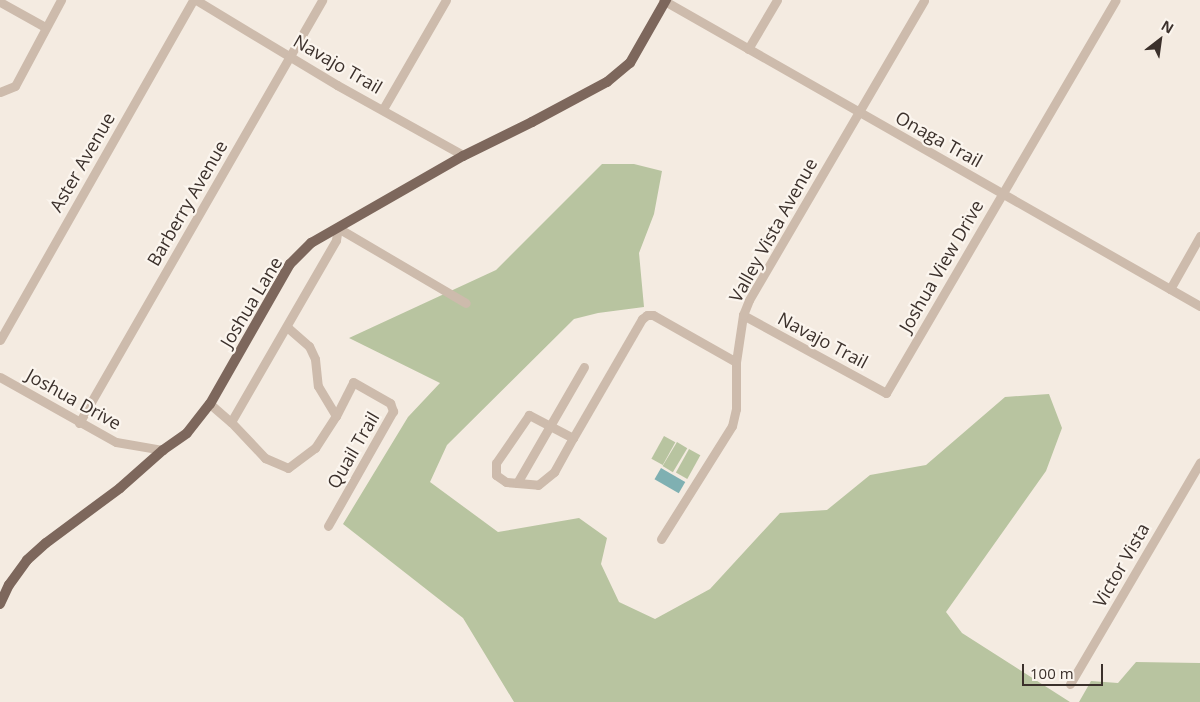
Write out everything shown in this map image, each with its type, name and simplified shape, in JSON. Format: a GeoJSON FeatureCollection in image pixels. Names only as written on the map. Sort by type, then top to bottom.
{"type":"FeatureCollection","features":[{"type":"Feature","properties":{"kind":"main road","name":"Joshua Lane"},"geometry":{"type":"LineString","coordinates":[[0,604],[9,585],[33,554],[46,542],[120,488],[163,450],[187,433],[210,404],[290,264],[311,243],[464,155],[532,122],[620,73],[630,63],[664,0]]}},
{"type":"Feature","properties":{"kind":"street"},"geometry":{"type":"LineString","coordinates":[[0,92],[14,86],[61,0]]}},
{"type":"Feature","properties":{"kind":"street","name":"Navajo Trail"},"geometry":{"type":"LineString","coordinates":[[195,0],[291,55],[336,85],[464,155]]}},
{"type":"Feature","properties":{"kind":"street","name":"Aster Avenue"},"geometry":{"type":"LineString","coordinates":[[0,340],[195,0]]}},
{"type":"Feature","properties":{"kind":"street","name":"Barberry Avenue"},"geometry":{"type":"LineString","coordinates":[[79,423],[322,0]]}},
{"type":"Feature","properties":{"kind":"street"},"geometry":{"type":"LineString","coordinates":[[383,109],[446,0]]}},
{"type":"Feature","properties":{"kind":"street","name":"Onaga Trail"},"geometry":{"type":"LineString","coordinates":[[664,0],[748,50],[1200,306]]}},
{"type":"Feature","properties":{"kind":"street"},"geometry":{"type":"LineString","coordinates":[[748,50],[777,0]]}},
{"type":"Feature","properties":{"kind":"street","name":"Valley Vista Avenue"},"geometry":{"type":"LineString","coordinates":[[661,540],[732,426],[736,409],[736,362],[744,316],[749,300],[924,0]]}},
{"type":"Feature","properties":{"kind":"street","name":"Joshua View Drive"},"geometry":{"type":"LineString","coordinates":[[886,393],[1116,0]]}},
{"type":"Feature","properties":{"kind":"street"},"geometry":{"type":"LineString","coordinates":[[0,2],[45,27]]}},
{"type":"Feature","properties":{"kind":"street"},"geometry":{"type":"LineString","coordinates":[[210,404],[231,422],[336,240],[338,228],[466,303]]}},
{"type":"Feature","properties":{"kind":"street"},"geometry":{"type":"LineString","coordinates":[[1170,289],[1200,236]]}},
{"type":"Feature","properties":{"kind":"street"},"geometry":{"type":"LineString","coordinates":[[573,438],[529,415],[496,463],[496,475],[506,482],[538,485],[554,472],[642,319],[647,315],[653,315],[736,362]]}},
{"type":"Feature","properties":{"kind":"street","name":"Navajo Trail"},"geometry":{"type":"LineString","coordinates":[[744,316],[886,393]]}},
{"type":"Feature","properties":{"kind":"street"},"geometry":{"type":"LineString","coordinates":[[287,327],[309,346],[315,359],[318,386],[336,416]]}},
{"type":"Feature","properties":{"kind":"street"},"geometry":{"type":"LineString","coordinates":[[517,483],[584,367]]}},
{"type":"Feature","properties":{"kind":"street","name":"Joshua Drive"},"geometry":{"type":"LineString","coordinates":[[0,377],[79,423],[116,442],[156,447],[163,450]]}},
{"type":"Feature","properties":{"kind":"street","name":"Quail Trail"},"geometry":{"type":"LineString","coordinates":[[231,422],[265,458],[288,468],[315,448],[336,416],[353,382],[390,403],[393,412],[328,526]]}},
{"type":"Feature","properties":{"kind":"street","name":"Victor Vista"},"geometry":{"type":"LineString","coordinates":[[1070,684],[1200,462]]}},
{"type":"Feature","properties":{"kind":"green space"},"geometry":{"type":"Polygon","coordinates":[[[602,164],[634,164],[662,171],[654,214],[639,253],[644,307],[598,313],[574,319],[447,445],[430,482],[498,532],[579,518],[607,538],[601,564],[619,602],[655,619],[710,589],[780,513],[827,510],[870,475],[926,465],[1005,397],[1049,394],[1062,428],[1046,471],[946,612],[962,633],[1070,702],[514,702],[463,618],[343,524],[408,417],[440,383],[349,338],[496,270],[602,164]]]}},
{"type":"Feature","properties":{"kind":"green space"},"geometry":{"type":"Polygon","coordinates":[[[664,436],[675,442],[663,465],[651,459],[664,436]]]}},
{"type":"Feature","properties":{"kind":"green space"},"geometry":{"type":"Polygon","coordinates":[[[677,442],[687,448],[673,472],[663,466],[677,442]]]}},
{"type":"Feature","properties":{"kind":"green space"},"geometry":{"type":"Polygon","coordinates":[[[689,449],[700,455],[687,479],[676,473],[689,449]]]}},
{"type":"Feature","properties":{"kind":"green space"},"geometry":{"type":"Polygon","coordinates":[[[1136,662],[1200,663],[1200,702],[1079,702],[1091,681],[1118,683],[1136,662]]]}},
{"type":"Feature","properties":{"kind":"water"},"geometry":{"type":"Polygon","coordinates":[[[661,468],[685,482],[679,493],[654,479],[661,468]]]}}]}
